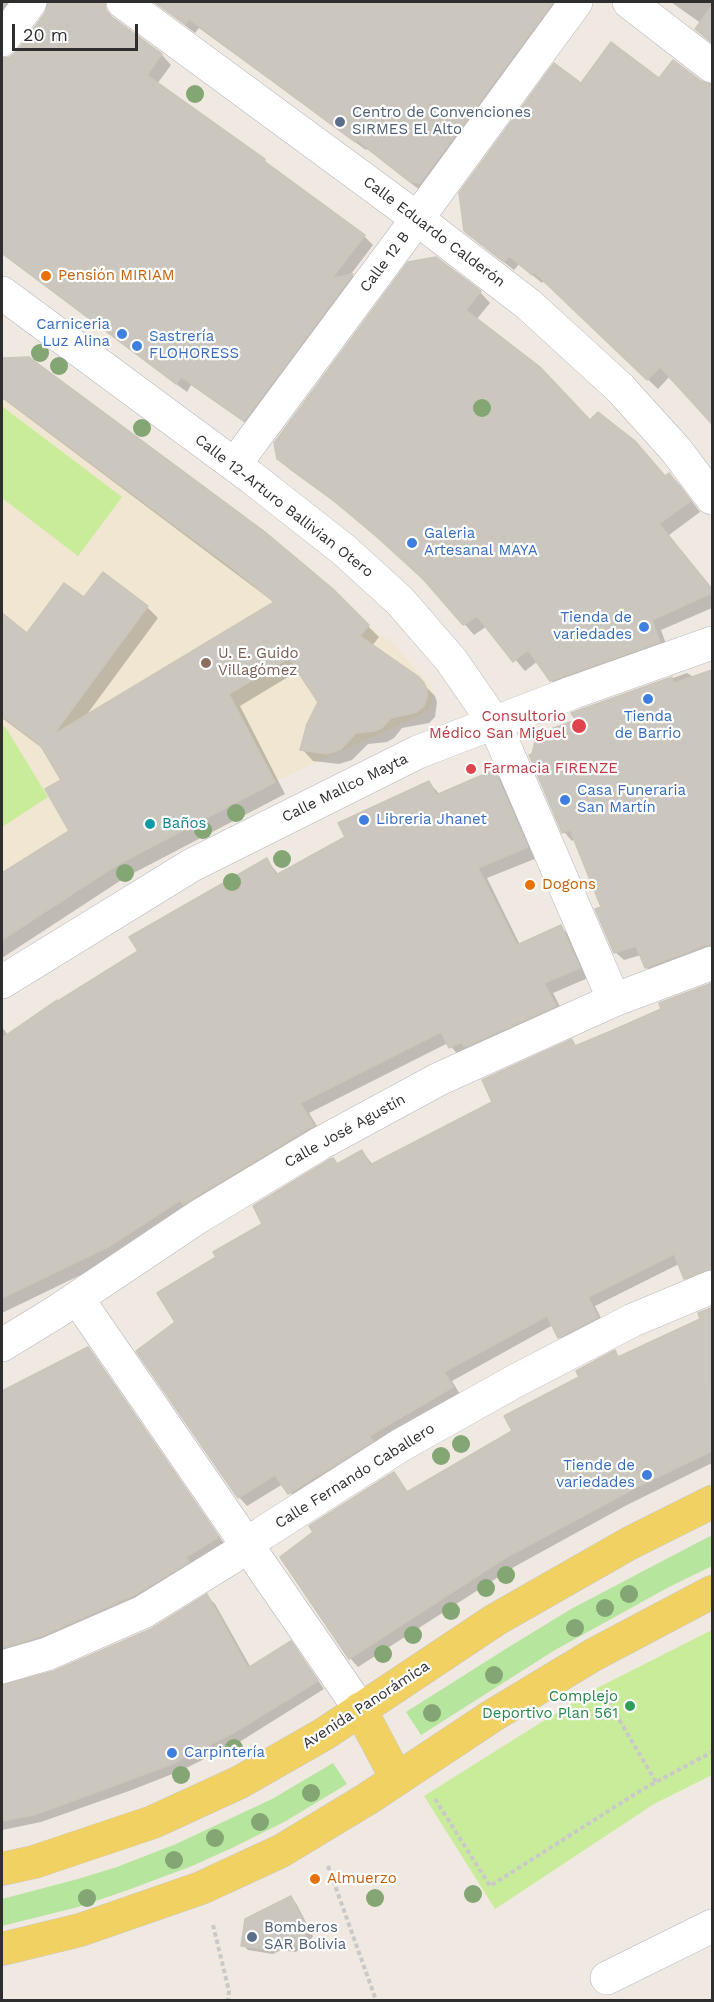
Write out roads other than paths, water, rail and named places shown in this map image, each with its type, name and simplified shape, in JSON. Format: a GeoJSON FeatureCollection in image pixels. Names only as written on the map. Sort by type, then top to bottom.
{"type":"FeatureCollection","features":[{"type":"Feature","properties":{"kind":"main road","name":"Avenida Panorámica"},"geometry":{"type":"LineString","coordinates":[[2,1869],[34,1862],[153,1822],[240,1782],[324,1734],[504,1615],[630,1543],[712,1502]]}},
{"type":"Feature","properties":{"kind":"main road"},"geometry":{"type":"LineString","coordinates":[[2,1949],[80,1930],[201,1888],[281,1851],[398,1779],[492,1716],[593,1655],[712,1592]]}},
{"type":"Feature","properties":{"kind":"main road"},"geometry":{"type":"LineString","coordinates":[[360,1709],[398,1779]]}},
{"type":"Feature","properties":{"kind":"street"},"geometry":{"type":"LineString","coordinates":[[2,40],[30,2]]}},
{"type":"Feature","properties":{"kind":"street","name":"Calle Eduardo Calderón"},"geometry":{"type":"LineString","coordinates":[[123,2],[528,304],[621,388],[676,450],[712,498]]}},
{"type":"Feature","properties":{"kind":"street","name":"Calle 12 B"},"geometry":{"type":"LineString","coordinates":[[235,464],[576,2]]}},
{"type":"Feature","properties":{"kind":"street"},"geometry":{"type":"LineString","coordinates":[[629,2],[712,66]]}},
{"type":"Feature","properties":{"kind":"street","name":"Calle 12-Arturo Ballivian Otero"},"geometry":{"type":"LineString","coordinates":[[4,301],[235,464],[344,550],[400,601],[451,660],[494,722],[614,1000]]}},
{"type":"Feature","properties":{"kind":"street","name":"Calle Mallco Mayta"},"geometry":{"type":"LineString","coordinates":[[2,982],[192,865],[418,752],[712,643]]}},
{"type":"Feature","properties":{"kind":"street","name":"Calle José Agustín"},"geometry":{"type":"LineString","coordinates":[[2,1345],[198,1217],[321,1143],[439,1079],[614,1000],[712,963]]}},
{"type":"Feature","properties":{"kind":"street","name":"Calle Fernando Caballero"},"geometry":{"type":"LineString","coordinates":[[2,1667],[47,1654],[143,1612],[232,1557],[322,1494],[385,1455],[517,1380],[633,1320],[712,1287]]}},
{"type":"Feature","properties":{"kind":"street"},"geometry":{"type":"LineString","coordinates":[[77,1298],[360,1709]]}},
{"type":"Feature","properties":{"kind":"street"},"geometry":{"type":"LineString","coordinates":[[607,1978],[712,1926]]}},
{"type":"Feature","properties":{"kind":"place","name":"Centro de Convenciones SIRMES El Alto"},"geometry":{"type":"Point","coordinates":[340,122]}},
{"type":"Feature","properties":{"kind":"place","name":"Pensión MIRIAM"},"geometry":{"type":"Point","coordinates":[46,276]}},
{"type":"Feature","properties":{"kind":"place","name":"Carniceria Luz Alina"},"geometry":{"type":"Point","coordinates":[122,334]}},
{"type":"Feature","properties":{"kind":"place","name":"Sastrería FLOHORESS"},"geometry":{"type":"Point","coordinates":[137,346]}},
{"type":"Feature","properties":{"kind":"place","name":"Galeria Artesanal MAYA"},"geometry":{"type":"Point","coordinates":[412,543]}},
{"type":"Feature","properties":{"kind":"place","name":"Tienda de variedades"},"geometry":{"type":"Point","coordinates":[644,627]}},
{"type":"Feature","properties":{"kind":"place","name":"U. E. Guido Villagómez"},"geometry":{"type":"Point","coordinates":[206,663]}},
{"type":"Feature","properties":{"kind":"place","name":"Tienda de Barrio"},"geometry":{"type":"Point","coordinates":[648,699]}},
{"type":"Feature","properties":{"kind":"place","name":"Consultorio Médico San Miguel"},"geometry":{"type":"Point","coordinates":[579,726]}},
{"type":"Feature","properties":{"kind":"place","name":"Farmacia FIRENZE"},"geometry":{"type":"Point","coordinates":[471,769]}},
{"type":"Feature","properties":{"kind":"place","name":"Casa Funeraria San Martín"},"geometry":{"type":"Point","coordinates":[565,800]}},
{"type":"Feature","properties":{"kind":"place","name":"Libreria Jhanet"},"geometry":{"type":"Point","coordinates":[364,820]}},
{"type":"Feature","properties":{"kind":"place","name":"Baños"},"geometry":{"type":"Point","coordinates":[150,824]}},
{"type":"Feature","properties":{"kind":"place","name":"Dogons"},"geometry":{"type":"Point","coordinates":[530,885]}},
{"type":"Feature","properties":{"kind":"place","name":"Tiende de variedades"},"geometry":{"type":"Point","coordinates":[647,1475]}},
{"type":"Feature","properties":{"kind":"place","name":"Complejo Deportivo Plan 561"},"geometry":{"type":"Point","coordinates":[630,1706]}},
{"type":"Feature","properties":{"kind":"place","name":"Carpintería"},"geometry":{"type":"Point","coordinates":[172,1753]}},
{"type":"Feature","properties":{"kind":"place","name":"Almuerzo"},"geometry":{"type":"Point","coordinates":[315,1879]}},
{"type":"Feature","properties":{"kind":"place","name":"Bomberos SAR Bolivia"},"geometry":{"type":"Point","coordinates":[252,1937]}}]}
